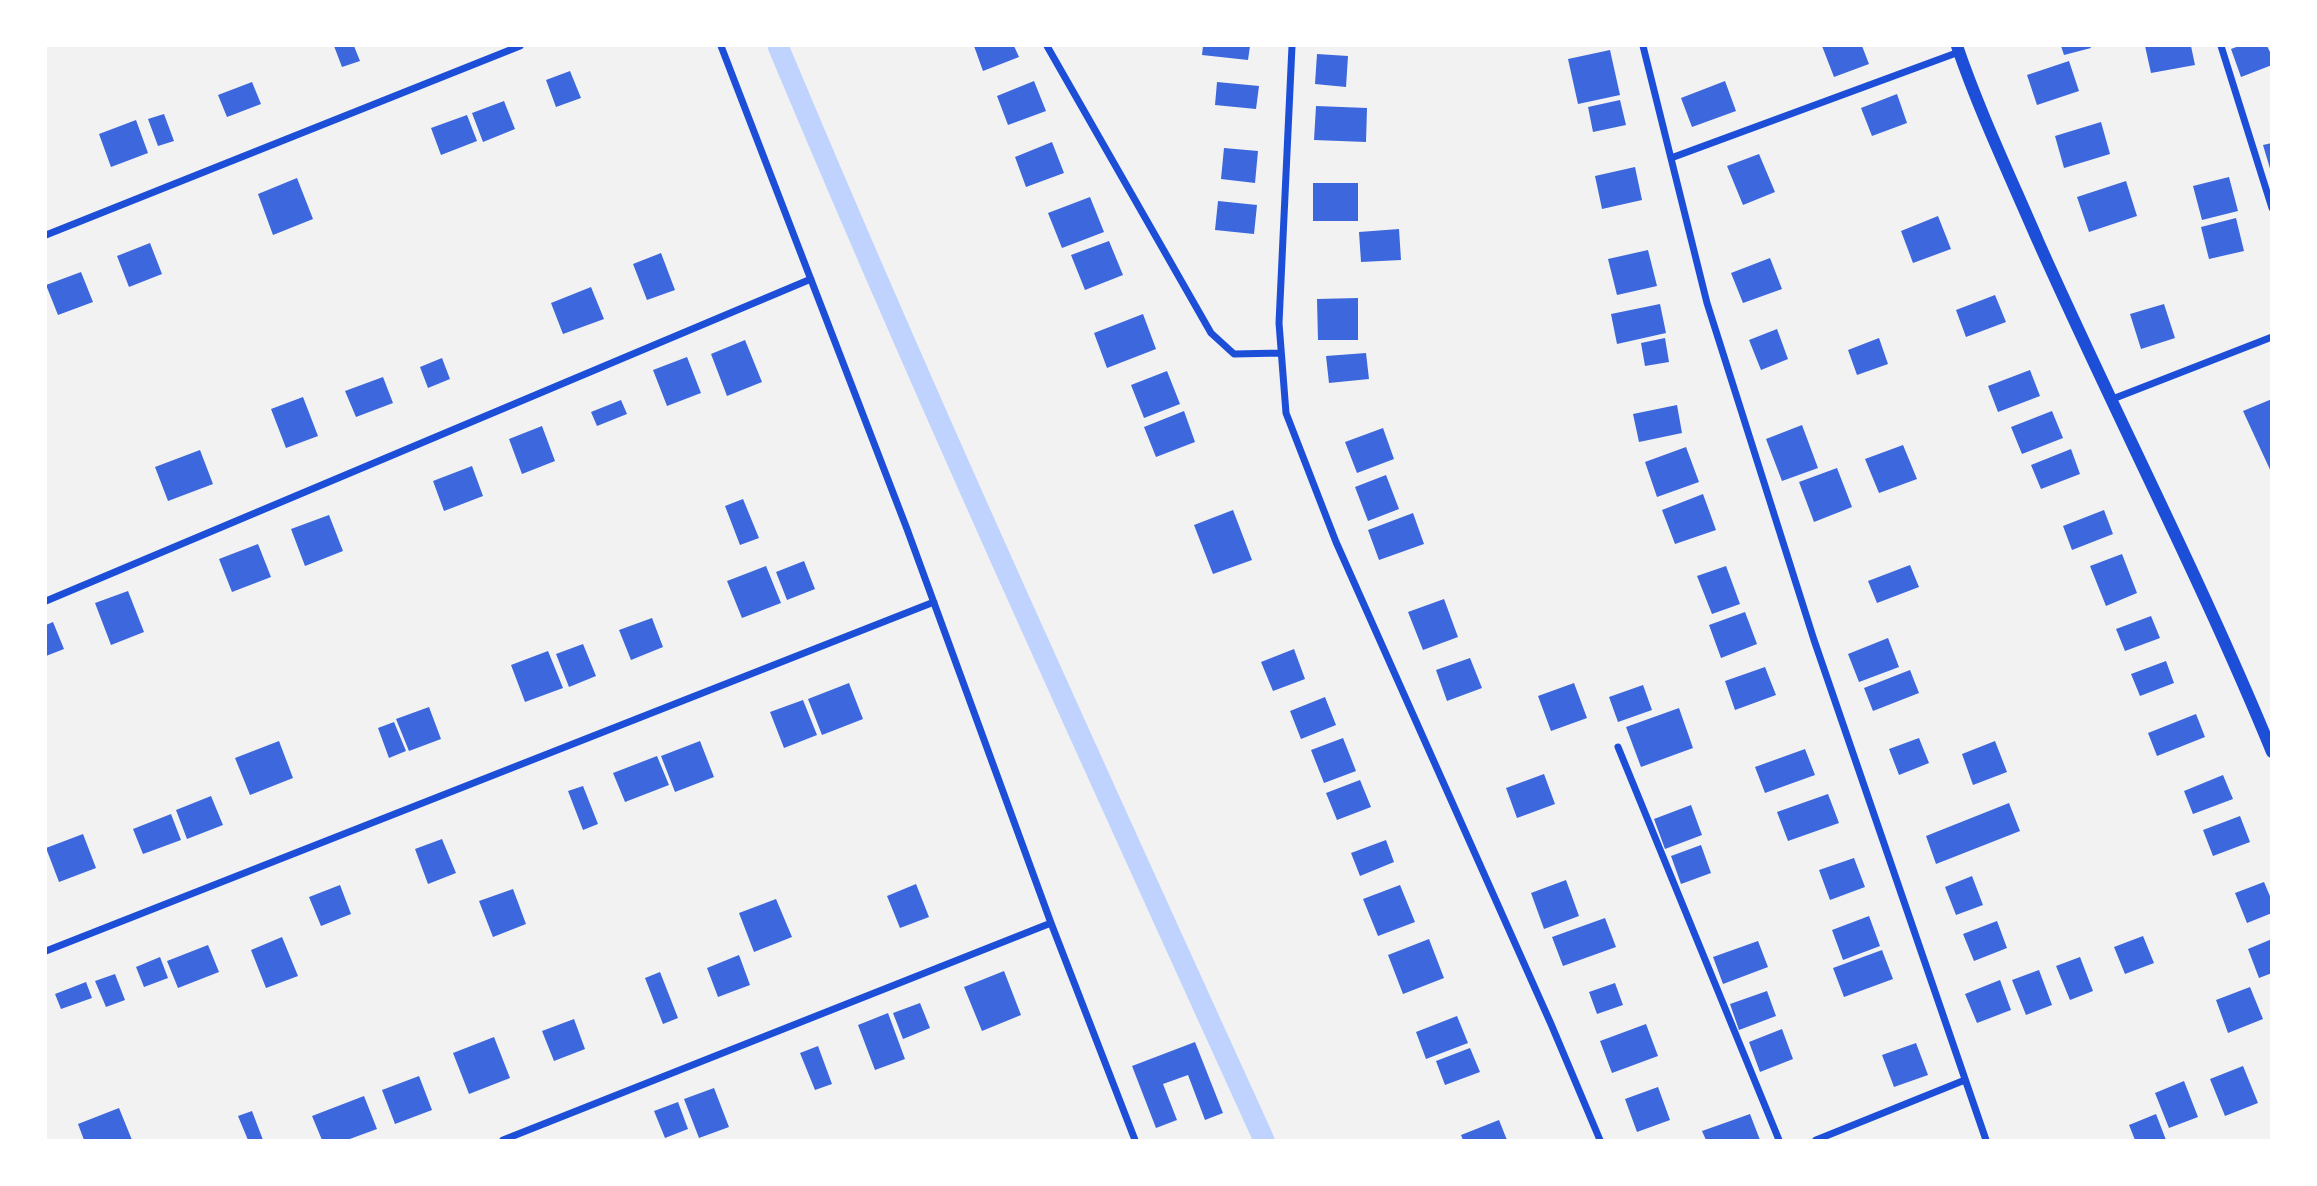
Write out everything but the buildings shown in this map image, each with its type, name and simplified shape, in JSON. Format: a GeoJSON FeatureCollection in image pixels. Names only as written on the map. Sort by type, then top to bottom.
{"type":"FeatureCollection","features":[{"type":"Feature","properties":{"kind":"street"},"geometry":{"type":"LineString","coordinates":[[46,235],[520,46]]}},
{"type":"Feature","properties":{"kind":"street"},"geometry":{"type":"LineString","coordinates":[[721,46],[934,602],[1051,923],[1135,1140]]}},
{"type":"Feature","properties":{"kind":"street"},"geometry":{"type":"LineString","coordinates":[[1047,46],[1211,333],[1234,354],[1281,353]]}},
{"type":"Feature","properties":{"kind":"street"},"geometry":{"type":"LineString","coordinates":[[1292,46],[1279,323],[1286,413],[1336,542],[1600,1140]]}},
{"type":"Feature","properties":{"kind":"street"},"geometry":{"type":"LineString","coordinates":[[1643,46],[1711,316],[1814,640],[1986,1140]]}},
{"type":"Feature","properties":{"kind":"street"},"geometry":{"type":"LineString","coordinates":[[2221,46],[2272,208]]}},
{"type":"Feature","properties":{"kind":"street"},"geometry":{"type":"LineString","coordinates":[[1671,158],[1958,49],[1974,96],[2110,400],[2236,665],[2272,752]]}},
{"type":"Feature","properties":{"kind":"street"},"geometry":{"type":"LineString","coordinates":[[46,601],[811,279]]}},
{"type":"Feature","properties":{"kind":"street"},"geometry":{"type":"LineString","coordinates":[[2110,400],[2272,337]]}},
{"type":"Feature","properties":{"kind":"street"},"geometry":{"type":"LineString","coordinates":[[46,951],[934,602]]}},
{"type":"Feature","properties":{"kind":"street"},"geometry":{"type":"LineString","coordinates":[[1618,747],[1779,1140]]}},
{"type":"Feature","properties":{"kind":"street"},"geometry":{"type":"LineString","coordinates":[[503,1140],[1051,923]]}},
{"type":"Feature","properties":{"kind":"street"},"geometry":{"type":"LineString","coordinates":[[1816,1140],[1965,1080]]}},
{"type":"Feature","properties":{"kind":"waterway"},"geometry":{"type":"LineString","coordinates":[[778,46],[956,458],[1264,1140]]}}]}
